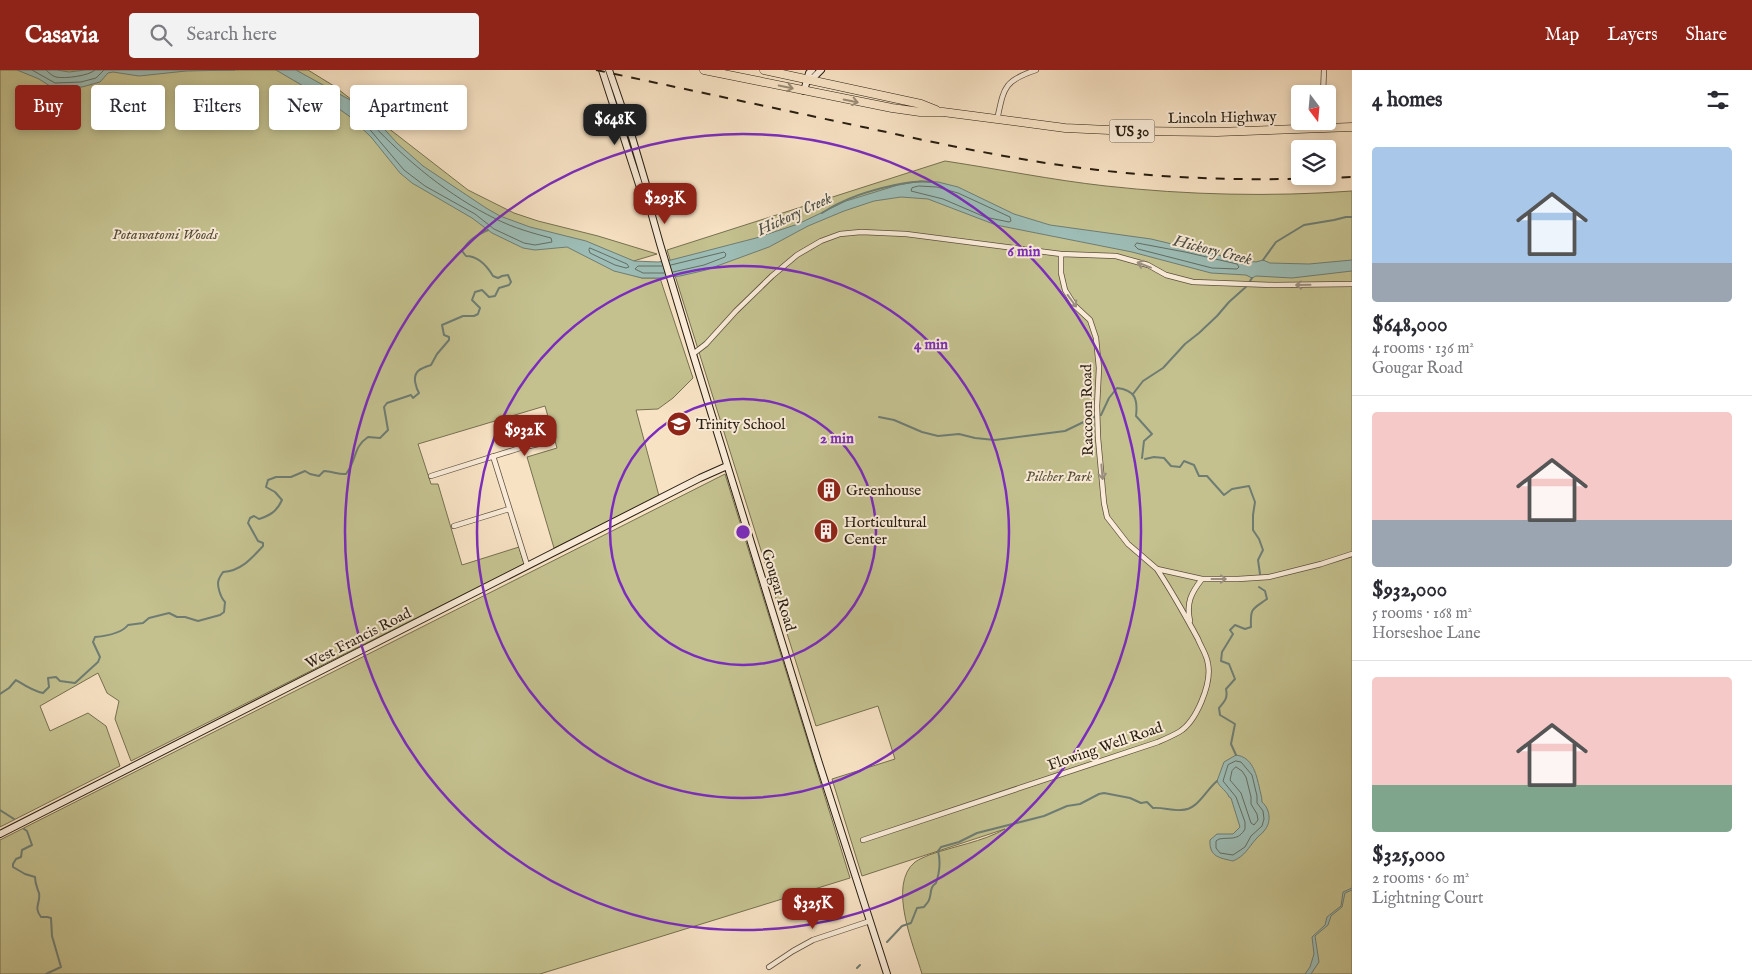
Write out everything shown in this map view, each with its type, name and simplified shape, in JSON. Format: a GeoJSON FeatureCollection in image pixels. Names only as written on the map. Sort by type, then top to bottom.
{"type":"FeatureCollection","features":[{"type":"Feature","properties":{"kind":"main road","name":"Lincoln Highway"},"geometry":{"type":"LineString","coordinates":[[704,70],[892,108],[920,112],[942,112],[1065,128],[1217,132],[1291,127]]}},
{"type":"Feature","properties":{"kind":"main road","name":"Lincoln Highway"},"geometry":{"type":"LineString","coordinates":[[764,70],[921,104],[942,112]]}},
{"type":"Feature","properties":{"kind":"main road","name":"Lincoln Highway"},"geometry":{"type":"LineString","coordinates":[[1336,126],[1352,127]]}},
{"type":"Feature","properties":{"kind":"street","name":"Gougar Road"},"geometry":{"type":"LineString","coordinates":[[602,70],[644,200],[651,212]]}},
{"type":"Feature","properties":{"kind":"street","name":"Gougar Road"},"geometry":{"type":"LineString","coordinates":[[609,70],[634,144],[650,198],[651,212],[660,244],[727,466],[887,974]]}},
{"type":"Feature","properties":{"kind":"street"},"geometry":{"type":"LineString","coordinates":[[804,91],[812,70]]}},
{"type":"Feature","properties":{"kind":"street"},"geometry":{"type":"LineString","coordinates":[[807,80],[814,77],[821,70]]}},
{"type":"Feature","properties":{"kind":"street"},"geometry":{"type":"LineString","coordinates":[[997,120],[1003,91],[1010,82],[1036,70]]}},
{"type":"Feature","properties":{"kind":"street"},"geometry":{"type":"LineString","coordinates":[[1323,85],[1324,70]]}},
{"type":"Feature","properties":{"kind":"street"},"geometry":{"type":"LineString","coordinates":[[693,354],[706,344],[772,276],[798,255],[821,241],[840,234],[861,232],[906,234],[1061,254],[1116,256],[1148,265],[1166,275],[1193,282],[1274,285],[1352,284]]}},
{"type":"Feature","properties":{"kind":"street","name":"Raccoon Road"},"geometry":{"type":"LineString","coordinates":[[1061,254],[1061,273],[1065,290],[1075,306],[1090,320],[1096,338],[1099,368],[1098,438],[1104,503],[1107,517],[1128,544],[1157,569],[1202,579],[1238,580],[1269,577],[1352,554]]}},
{"type":"Feature","properties":{"kind":"street"},"geometry":{"type":"LineString","coordinates":[[431,476],[493,456],[552,441]]}},
{"type":"Feature","properties":{"kind":"street"},"geometry":{"type":"LineString","coordinates":[[493,456],[527,565]]}},
{"type":"Feature","properties":{"kind":"street","name":"West Francis Road"},"geometry":{"type":"LineString","coordinates":[[0,834],[419,622],[527,565],[727,466]]}},
{"type":"Feature","properties":{"kind":"street"},"geometry":{"type":"LineString","coordinates":[[454,526],[509,509]]}},
{"type":"Feature","properties":{"kind":"street","name":"Flowing Well Road"},"geometry":{"type":"LineString","coordinates":[[863,840],[1158,742],[1180,732],[1192,720],[1202,699],[1208,679],[1208,665],[1191,624],[1157,569]]}},
{"type":"Feature","properties":{"kind":"street"},"geometry":{"type":"LineString","coordinates":[[1191,624],[1188,609],[1194,589],[1202,579]]}},
{"type":"Feature","properties":{"kind":"street"},"geometry":{"type":"LineString","coordinates":[[769,966],[814,940],[870,921]]}},
{"type":"Feature","properties":{"kind":"green space","name":"Potawatomi Woods"},"geometry":{"type":"Polygon","coordinates":[[[0,70],[308,70],[332,85],[269,85],[269,130],[340,130],[340,91],[350,98],[350,130],[391,130],[468,190],[514,213],[657,254],[610,268],[642,278],[660,278],[693,378],[673,398],[658,409],[636,410],[659,496],[554,548],[527,457],[557,448],[545,406],[418,444],[431,484],[438,484],[462,565],[519,547],[524,564],[131,761],[115,719],[119,701],[107,693],[98,673],[40,706],[50,731],[88,713],[106,726],[120,766],[0,827],[0,70]]]}},
{"type":"Feature","properties":{"kind":"green space","name":"Pilcher Park"},"geometry":{"type":"Polygon","coordinates":[[[945,161],[1086,184],[1137,189],[1229,194],[1352,191],[1352,974],[922,974],[905,916],[903,885],[907,872],[915,862],[929,855],[977,841],[1005,829],[862,876],[832,779],[895,759],[878,706],[816,726],[667,250],[945,161]]]}},
{"type":"Feature","properties":{"kind":"green space"},"geometry":{"type":"Polygon","coordinates":[[[725,474],[850,878],[540,974],[0,974],[0,840],[725,474]]]}},
{"type":"Feature","properties":{"kind":"water"},"geometry":{"type":"Polygon","coordinates":[[[17,70],[57,70],[69,72],[85,70],[235,70],[186,71],[139,76],[113,72],[108,73],[100,82],[82,87],[81,85],[48,85],[17,70]]]}},
{"type":"Feature","properties":{"kind":"water"},"geometry":{"type":"Polygon","coordinates":[[[276,70],[296,70],[323,85],[302,85],[276,70]]]}},
{"type":"Feature","properties":{"kind":"water"},"geometry":{"type":"Polygon","coordinates":[[[340,94],[350,100],[349,116],[340,110],[340,94]]]}},
{"type":"Feature","properties":{"kind":"water"},"geometry":{"type":"Polygon","coordinates":[[[364,130],[385,130],[423,166],[500,216],[530,227],[586,241],[634,261],[658,262],[671,260],[756,238],[798,224],[846,201],[898,185],[920,181],[938,182],[958,187],[1014,214],[1050,225],[1151,239],[1239,260],[1256,262],[1263,260],[1270,263],[1309,264],[1352,260],[1352,271],[1292,278],[1256,276],[1252,278],[1246,275],[1211,273],[1132,252],[996,225],[928,199],[901,197],[874,201],[844,211],[808,226],[769,247],[706,270],[680,276],[642,278],[614,271],[567,247],[535,250],[523,248],[492,233],[472,218],[412,183],[400,173],[364,130]]]}},
{"type":"Feature","properties":{"kind":"water"},"geometry":{"type":"Polygon","coordinates":[[[1236,755],[1250,762],[1255,771],[1262,802],[1268,812],[1269,820],[1263,832],[1243,854],[1233,861],[1216,856],[1211,850],[1210,840],[1217,834],[1233,834],[1240,827],[1231,798],[1217,781],[1224,762],[1236,755]]]}},
{"type":"Feature","properties":{"kind":"water"},"geometry":{"type":"Polygon","coordinates":[[[1352,888],[1352,890],[1345,893],[1342,907],[1331,916],[1328,925],[1315,936],[1319,962],[1311,974],[1305,974],[1310,967],[1314,954],[1312,937],[1325,925],[1327,917],[1341,906],[1343,892],[1352,888]]]}},
{"type":"Feature","properties":{"kind":"waterway","name":"Hickory Creek"},"geometry":{"type":"LineString","coordinates":[[822,213],[848,199],[875,190],[912,182],[930,182]]}},
{"type":"Feature","properties":{"kind":"waterway"},"geometry":{"type":"LineString","coordinates":[[1263,260],[1276,242],[1304,225],[1352,217]]}},
{"type":"Feature","properties":{"kind":"waterway"},"geometry":{"type":"LineString","coordinates":[[0,694],[16,680],[43,693],[49,687],[48,678],[56,677],[60,681],[75,683],[98,662],[100,657],[93,642],[95,637],[113,634],[121,631],[128,625],[143,623],[149,618],[169,613],[177,617],[198,621],[220,615],[224,612],[225,602],[218,585],[220,576],[223,572],[235,569],[246,563],[263,546],[263,543],[258,541],[248,523],[250,518],[254,516],[259,519],[270,514],[276,510],[282,500],[275,492],[266,487],[268,480],[276,477],[291,477],[305,471],[319,476],[324,471],[346,474],[357,449],[363,441],[368,437],[380,438],[388,430],[384,407],[387,403],[411,395],[413,398],[419,393],[415,381],[417,372],[431,365],[437,354],[449,340],[449,337],[444,335],[442,325],[463,316],[478,314],[480,308],[472,300],[475,292],[482,290],[489,297],[495,296],[499,288],[509,285],[511,282],[508,275],[498,278],[493,276],[482,262],[471,256],[466,256],[462,251],[473,238],[488,230]]}},
{"type":"Feature","properties":{"kind":"waterway"},"geometry":{"type":"LineString","coordinates":[[1133,394],[1143,381],[1163,368],[1185,344],[1199,333],[1248,285]]}},
{"type":"Feature","properties":{"kind":"waterway"},"geometry":{"type":"LineString","coordinates":[[1101,415],[1109,398],[1117,388],[1128,391],[1134,396],[1136,400],[1136,416],[1152,434],[1144,441],[1142,458]]}},
{"type":"Feature","properties":{"kind":"waterway"},"geometry":{"type":"LineString","coordinates":[[879,417],[894,420],[922,432],[938,436],[959,434],[995,440],[1065,431],[1094,417]]}},
{"type":"Feature","properties":{"kind":"waterway"},"geometry":{"type":"LineString","coordinates":[[1145,459],[1154,457],[1164,458],[1171,466],[1180,467],[1184,461],[1194,465],[1199,476],[1207,476],[1224,495],[1232,489],[1249,486],[1255,502],[1253,530],[1263,550],[1258,560],[1260,574]]}},
{"type":"Feature","properties":{"kind":"waterway"},"geometry":{"type":"LineString","coordinates":[[1236,755],[1231,744],[1235,724],[1220,715],[1219,708],[1226,699],[1226,689],[1235,679],[1229,664],[1221,661],[1222,652],[1233,634],[1230,630],[1235,625],[1245,629],[1251,627],[1253,609],[1267,599],[1265,591],[1259,587]]}},
{"type":"Feature","properties":{"kind":"waterway"},"geometry":{"type":"LineString","coordinates":[[887,942],[902,926],[911,923],[917,908],[924,907],[928,902],[936,883],[940,863],[938,851],[941,847],[959,842],[977,833],[1044,816],[1067,806],[1080,804],[1104,793],[1130,798],[1141,803],[1147,802],[1153,808],[1187,809],[1197,803],[1217,781]]}},
{"type":"Feature","properties":{"kind":"waterway"},"geometry":{"type":"LineString","coordinates":[[0,810],[14,819]]}},
{"type":"Feature","properties":{"kind":"waterway"},"geometry":{"type":"LineString","coordinates":[[24,829],[27,831],[32,845],[22,850],[21,857],[16,859],[13,867],[35,877],[39,893],[37,908],[39,914],[41,917],[51,918],[52,936],[61,967],[46,974]]}},
{"type":"Feature","properties":{"kind":"waterway"},"geometry":{"type":"LineString","coordinates":[[857,968],[860,965]]}},
{"type":"Feature","properties":{"kind":"railway"},"geometry":{"type":"LineString","coordinates":[[596,70],[951,146],[1068,166],[1193,178],[1288,179],[1352,177]]}},
{"type":"Feature","properties":{"kind":"place","name":"Trinity School"},"geometry":{"type":"Point","coordinates":[679,424]}},
{"type":"Feature","properties":{"kind":"place","name":"Greenhouse"},"geometry":{"type":"Point","coordinates":[829,490]}},
{"type":"Feature","properties":{"kind":"place","name":"Horticultural Center"},"geometry":{"type":"Point","coordinates":[826,531]}}]}
